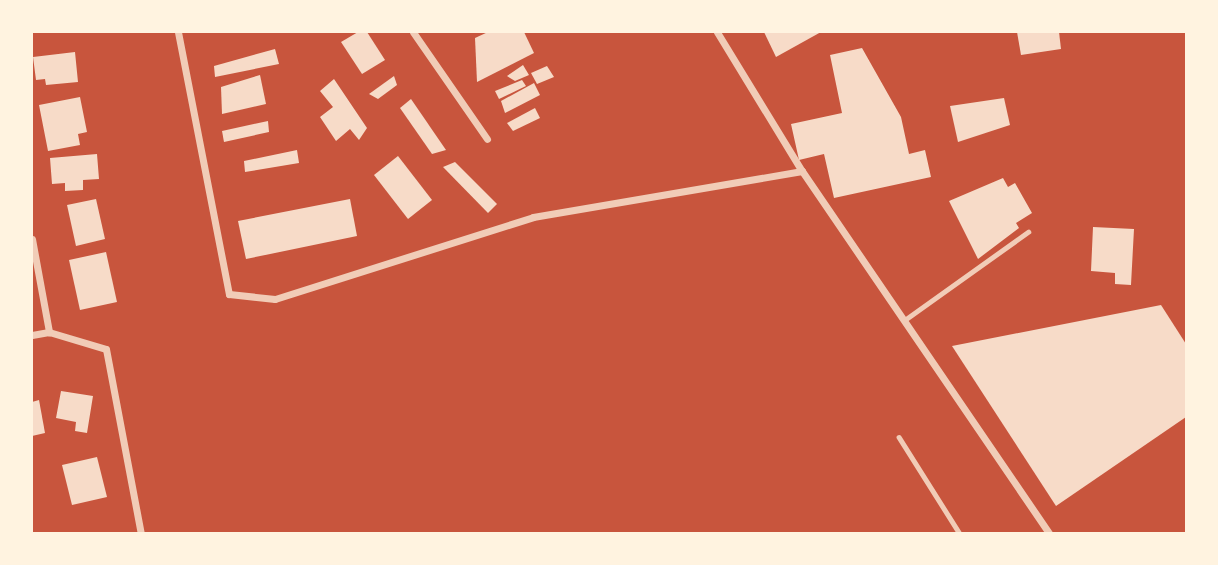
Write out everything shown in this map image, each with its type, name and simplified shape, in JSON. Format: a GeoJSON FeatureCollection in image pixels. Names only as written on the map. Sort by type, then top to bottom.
{"type":"FeatureCollection","features":[{"type":"Feature","properties":{"kind":"street"},"geometry":{"type":"LineString","coordinates":[[178,32],[229,294],[275,299],[533,217],[802,171]]}},
{"type":"Feature","properties":{"kind":"street"},"geometry":{"type":"LineString","coordinates":[[413,32],[458,103],[486,139]]}},
{"type":"Feature","properties":{"kind":"street"},"geometry":{"type":"LineString","coordinates":[[717,32],[802,171],[906,319],[1050,534]]}},
{"type":"Feature","properties":{"kind":"street"},"geometry":{"type":"LineString","coordinates":[[32,239],[49,332]]}},
{"type":"Feature","properties":{"kind":"street"},"geometry":{"type":"LineString","coordinates":[[32,335],[49,332],[106,349],[141,534]]}},
{"type":"Feature","properties":{"kind":"lane"},"geometry":{"type":"LineString","coordinates":[[906,319],[1028,232]]}},
{"type":"Feature","properties":{"kind":"lane"},"geometry":{"type":"LineString","coordinates":[[899,436],[960,534]]}},
{"type":"Feature","properties":{"kind":"building"},"geometry":{"type":"Polygon","coordinates":[[[358,32],[367,32],[385,60],[362,74],[341,42],[358,32]]]}},
{"type":"Feature","properties":{"kind":"building"},"geometry":{"type":"Polygon","coordinates":[[[488,32],[524,32],[534,53],[477,82],[475,38],[488,32]]]}},
{"type":"Feature","properties":{"kind":"building"},"geometry":{"type":"Polygon","coordinates":[[[764,32],[821,32],[776,57],[764,32]]]}},
{"type":"Feature","properties":{"kind":"building"},"geometry":{"type":"Polygon","coordinates":[[[1017,32],[1059,32],[1061,49],[1021,55],[1017,32]]]}},
{"type":"Feature","properties":{"kind":"building"},"geometry":{"type":"Polygon","coordinates":[[[862,48],[901,117],[909,154],[925,150],[931,177],[834,198],[824,154],[799,160],[791,124],[842,113],[830,55],[862,48]]]}},
{"type":"Feature","properties":{"kind":"building"},"geometry":{"type":"Polygon","coordinates":[[[275,49],[279,64],[215,77],[214,66],[275,49]]]}},
{"type":"Feature","properties":{"kind":"building"},"geometry":{"type":"Polygon","coordinates":[[[75,52],[78,82],[46,85],[45,79],[36,80],[33,57],[75,52]]]}},
{"type":"Feature","properties":{"kind":"building"},"geometry":{"type":"Polygon","coordinates":[[[523,65],[529,75],[515,81],[507,76],[523,65]]]}},
{"type":"Feature","properties":{"kind":"building"},"geometry":{"type":"Polygon","coordinates":[[[547,66],[554,77],[537,84],[531,73],[547,66]]]}},
{"type":"Feature","properties":{"kind":"building"},"geometry":{"type":"Polygon","coordinates":[[[260,75],[266,104],[222,114],[221,87],[260,75]]]}},
{"type":"Feature","properties":{"kind":"building"},"geometry":{"type":"Polygon","coordinates":[[[394,76],[397,85],[378,99],[369,94],[394,76]]]}},
{"type":"Feature","properties":{"kind":"building"},"geometry":{"type":"Polygon","coordinates":[[[334,79],[367,128],[359,140],[350,129],[336,141],[320,117],[333,107],[320,91],[334,79]]]}},
{"type":"Feature","properties":{"kind":"building"},"geometry":{"type":"Polygon","coordinates":[[[522,80],[526,86],[499,99],[495,91],[522,80]]]}},
{"type":"Feature","properties":{"kind":"building"},"geometry":{"type":"Polygon","coordinates":[[[534,83],[540,95],[505,113],[501,101],[534,83]]]}},
{"type":"Feature","properties":{"kind":"building"},"geometry":{"type":"Polygon","coordinates":[[[80,97],[87,132],[78,134],[80,145],[48,151],[39,105],[80,97]]]}},
{"type":"Feature","properties":{"kind":"building"},"geometry":{"type":"Polygon","coordinates":[[[1004,98],[1010,125],[958,142],[950,106],[1004,98]]]}},
{"type":"Feature","properties":{"kind":"building"},"geometry":{"type":"Polygon","coordinates":[[[411,99],[446,150],[432,154],[400,108],[411,99]]]}},
{"type":"Feature","properties":{"kind":"building"},"geometry":{"type":"Polygon","coordinates":[[[535,108],[540,118],[513,131],[507,123],[535,108]]]}},
{"type":"Feature","properties":{"kind":"building"},"geometry":{"type":"Polygon","coordinates":[[[268,121],[269,132],[224,142],[222,131],[268,121]]]}},
{"type":"Feature","properties":{"kind":"building"},"geometry":{"type":"Polygon","coordinates":[[[297,150],[299,163],[245,172],[244,161],[297,150]]]}},
{"type":"Feature","properties":{"kind":"building"},"geometry":{"type":"Polygon","coordinates":[[[97,154],[99,179],[83,180],[83,190],[65,191],[65,183],[52,184],[50,158],[97,154]]]}},
{"type":"Feature","properties":{"kind":"building"},"geometry":{"type":"Polygon","coordinates":[[[398,156],[432,200],[408,219],[374,175],[398,156]]]}},
{"type":"Feature","properties":{"kind":"building"},"geometry":{"type":"Polygon","coordinates":[[[455,162],[497,204],[488,213],[443,167],[455,162]]]}},
{"type":"Feature","properties":{"kind":"building"},"geometry":{"type":"Polygon","coordinates":[[[1003,178],[1008,187],[1015,183],[1032,213],[1016,223],[1019,228],[978,259],[949,201],[1003,178]]]}},
{"type":"Feature","properties":{"kind":"building"},"geometry":{"type":"Polygon","coordinates":[[[96,199],[105,239],[76,246],[67,205],[96,199]]]}},
{"type":"Feature","properties":{"kind":"building"},"geometry":{"type":"Polygon","coordinates":[[[350,199],[357,236],[246,259],[238,221],[350,199]]]}},
{"type":"Feature","properties":{"kind":"building"},"geometry":{"type":"Polygon","coordinates":[[[1093,227],[1134,229],[1131,285],[1115,284],[1115,273],[1091,271],[1093,227]]]}},
{"type":"Feature","properties":{"kind":"building"},"geometry":{"type":"Polygon","coordinates":[[[106,252],[117,302],[80,310],[69,260],[106,252]]]}},
{"type":"Feature","properties":{"kind":"building"},"geometry":{"type":"Polygon","coordinates":[[[1161,305],[1186,344],[1186,417],[1056,506],[952,346],[1161,305]]]}},
{"type":"Feature","properties":{"kind":"building"},"geometry":{"type":"Polygon","coordinates":[[[61,391],[93,396],[87,433],[75,431],[76,422],[56,418],[61,391]]]}},
{"type":"Feature","properties":{"kind":"building"},"geometry":{"type":"Polygon","coordinates":[[[39,400],[45,433],[32,436],[32,402],[39,400]]]}},
{"type":"Feature","properties":{"kind":"building"},"geometry":{"type":"Polygon","coordinates":[[[97,457],[107,497],[72,505],[62,465],[97,457]]]}}]}
